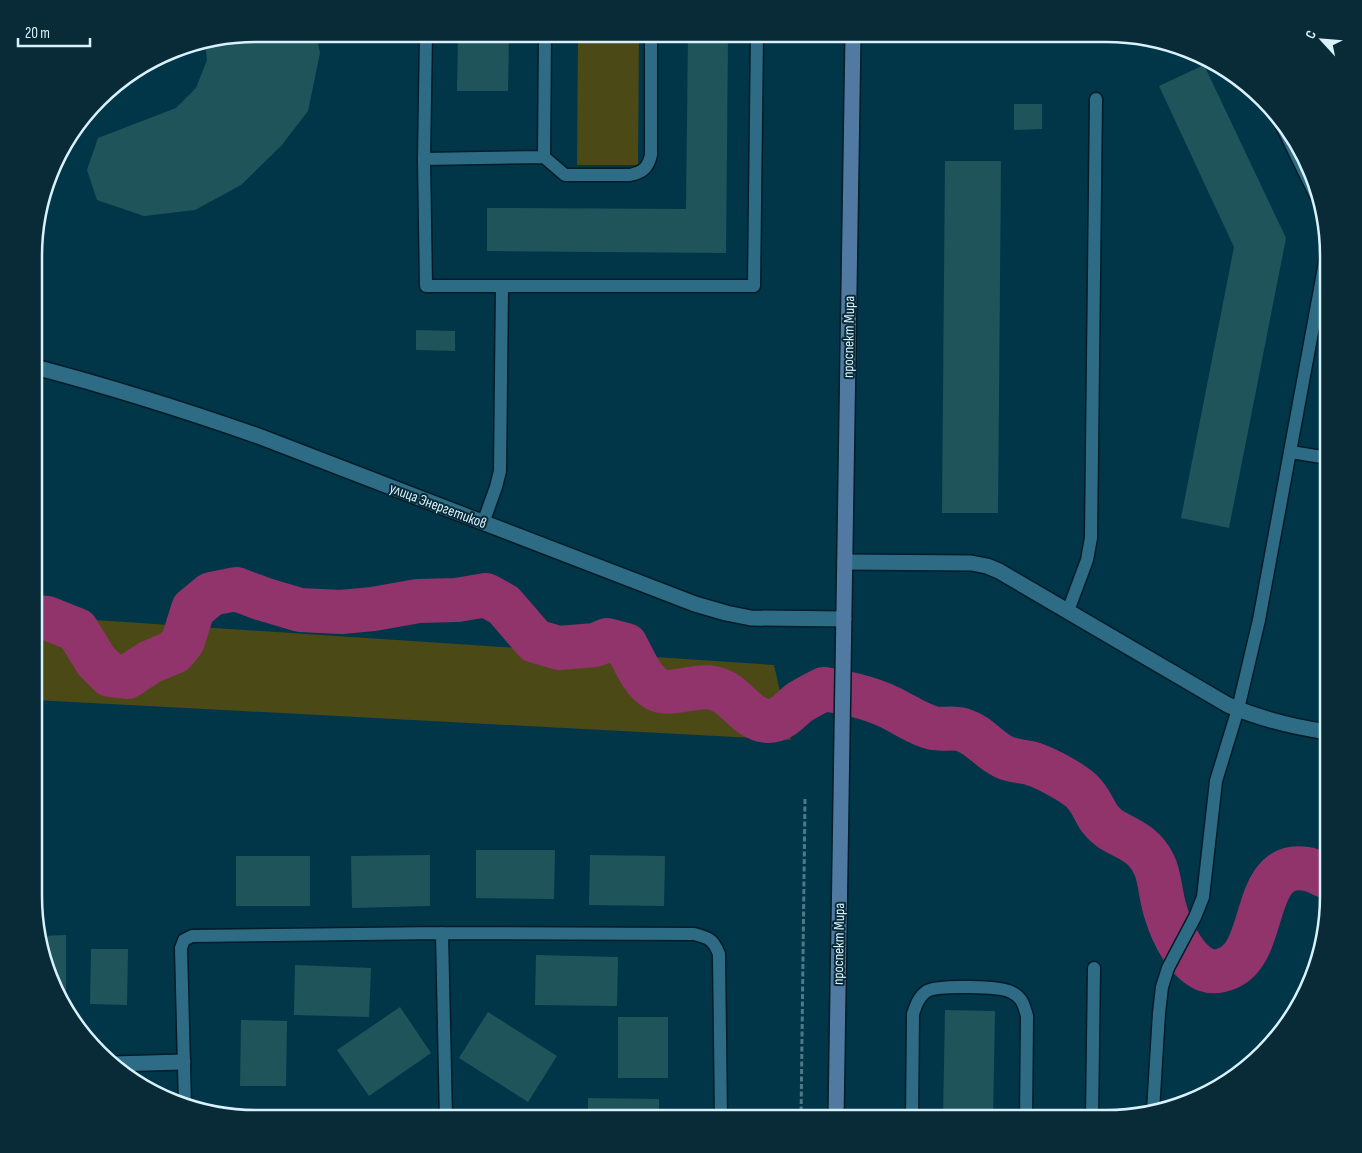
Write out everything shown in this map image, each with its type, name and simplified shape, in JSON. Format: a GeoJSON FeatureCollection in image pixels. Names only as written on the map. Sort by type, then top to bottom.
{"type":"FeatureCollection","features":[{"type":"Feature","properties":{"kind":"main road","name":"проспект Мира"},"geometry":{"type":"LineString","coordinates":[[836,1110],[853,42]]}},
{"type":"Feature","properties":{"kind":"street","name":"улица Энергетиков"},"geometry":{"type":"LineString","coordinates":[[42,369],[208,419],[270,441],[686,600],[726,613],[752,618],[844,619]]}},
{"type":"Feature","properties":{"kind":"street"},"geometry":{"type":"LineString","coordinates":[[845,562],[971,563],[987,566],[999,571],[1208,694],[1238,709],[1282,724],[1320,731]]}},
{"type":"Feature","properties":{"kind":"street"},"geometry":{"type":"LineString","coordinates":[[123,1064],[183,1062]]}},
{"type":"Feature","properties":{"kind":"lane"},"geometry":{"type":"LineString","coordinates":[[426,42],[424,159],[426,286],[754,286],[757,42]]}},
{"type":"Feature","properties":{"kind":"lane"},"geometry":{"type":"LineString","coordinates":[[544,158],[545,42]]}},
{"type":"Feature","properties":{"kind":"lane"},"geometry":{"type":"LineString","coordinates":[[424,159],[544,158],[565,175],[630,175],[641,173],[648,166],[651,155],[651,42]]}},
{"type":"Feature","properties":{"kind":"lane"},"geometry":{"type":"LineString","coordinates":[[1068,612],[1086,560],[1091,538],[1096,99]]}},
{"type":"Feature","properties":{"kind":"lane"},"geometry":{"type":"LineString","coordinates":[[483,523],[500,471],[502,286]]}},
{"type":"Feature","properties":{"kind":"lane"},"geometry":{"type":"LineString","coordinates":[[1153,1105],[1162,987],[1168,968],[1195,917],[1203,897],[1216,781],[1238,709],[1259,620],[1320,290]]}},
{"type":"Feature","properties":{"kind":"lane"},"geometry":{"type":"LineString","coordinates":[[1291,452],[1320,457]]}},
{"type":"Feature","properties":{"kind":"lane"},"geometry":{"type":"LineString","coordinates":[[442,933],[446,1110]]}},
{"type":"Feature","properties":{"kind":"lane"},"geometry":{"type":"LineString","coordinates":[[184,1098],[181,948],[184,940],[192,936],[442,933],[694,934],[715,942],[719,954],[721,1110]]}},
{"type":"Feature","properties":{"kind":"lane"},"geometry":{"type":"LineString","coordinates":[[1092,1110],[1094,968]]}},
{"type":"Feature","properties":{"kind":"lane"},"geometry":{"type":"LineString","coordinates":[[912,1110],[913,1014],[917,1002],[926,992],[936,988],[999,988],[1012,992],[1024,1002],[1027,1016],[1026,1110]]}},
{"type":"Feature","properties":{"kind":"path"},"geometry":{"type":"LineString","coordinates":[[802,1110],[805,798]]}},
{"type":"Feature","properties":{"kind":"shaded area"},"geometry":{"type":"Polygon","coordinates":[[[578,42],[639,42],[638,165],[577,165],[578,42]]]}},
{"type":"Feature","properties":{"kind":"shaded area"},"geometry":{"type":"Polygon","coordinates":[[[42,616],[774,665],[791,740],[42,700],[42,616]]]}},
{"type":"Feature","properties":{"kind":"building"},"geometry":{"type":"Polygon","coordinates":[[[256,42],[318,42],[320,53],[308,111],[281,146],[241,185],[195,210],[144,216],[97,200],[87,170],[98,138],[176,108],[196,88],[207,60],[206,49],[228,44],[256,42]]]}},
{"type":"Feature","properties":{"kind":"building"},"geometry":{"type":"Polygon","coordinates":[[[458,42],[509,42],[508,91],[457,91],[458,42]]]}},
{"type":"Feature","properties":{"kind":"building"},"geometry":{"type":"Polygon","coordinates":[[[688,42],[728,42],[726,253],[487,251],[487,208],[686,209],[688,42]]]}},
{"type":"Feature","properties":{"kind":"building"},"geometry":{"type":"Polygon","coordinates":[[[1202,66],[1205,67],[1286,238],[1229,528],[1181,518],[1234,247],[1159,86],[1202,66]]]}},
{"type":"Feature","properties":{"kind":"building"},"geometry":{"type":"Polygon","coordinates":[[[1014,104],[1042,104],[1042,129],[1014,130],[1014,104]]]}},
{"type":"Feature","properties":{"kind":"building"},"geometry":{"type":"Polygon","coordinates":[[[945,161],[1001,161],[998,513],[942,513],[945,161]]]}},
{"type":"Feature","properties":{"kind":"building"},"geometry":{"type":"Polygon","coordinates":[[[416,330],[455,331],[455,351],[416,350],[416,330]]]}},
{"type":"Feature","properties":{"kind":"building"},"geometry":{"type":"Polygon","coordinates":[[[476,850],[555,850],[554,899],[476,898],[476,850]]]}},
{"type":"Feature","properties":{"kind":"building"},"geometry":{"type":"Polygon","coordinates":[[[430,855],[430,906],[352,908],[351,856],[430,855]]]}},
{"type":"Feature","properties":{"kind":"building"},"geometry":{"type":"Polygon","coordinates":[[[590,855],[665,856],[664,906],[589,905],[590,855]]]}},
{"type":"Feature","properties":{"kind":"building"},"geometry":{"type":"Polygon","coordinates":[[[236,856],[310,856],[310,906],[236,906],[236,856]]]}},
{"type":"Feature","properties":{"kind":"building"},"geometry":{"type":"Polygon","coordinates":[[[66,935],[66,993],[54,966],[46,936],[66,935]]]}},
{"type":"Feature","properties":{"kind":"building"},"geometry":{"type":"Polygon","coordinates":[[[91,949],[128,949],[127,1005],[90,1004],[91,949]]]}},
{"type":"Feature","properties":{"kind":"building"},"geometry":{"type":"Polygon","coordinates":[[[536,955],[618,957],[617,1006],[535,1005],[536,955]]]}},
{"type":"Feature","properties":{"kind":"building"},"geometry":{"type":"Polygon","coordinates":[[[295,965],[371,968],[369,1017],[294,1015],[295,965]]]}},
{"type":"Feature","properties":{"kind":"building"},"geometry":{"type":"Polygon","coordinates":[[[400,1007],[431,1053],[369,1096],[337,1050],[400,1007]]]}},
{"type":"Feature","properties":{"kind":"building"},"geometry":{"type":"Polygon","coordinates":[[[945,1010],[995,1011],[993,1110],[943,1110],[945,1010]]]}},
{"type":"Feature","properties":{"kind":"building"},"geometry":{"type":"Polygon","coordinates":[[[488,1012],[557,1056],[528,1102],[459,1058],[488,1012]]]}},
{"type":"Feature","properties":{"kind":"building"},"geometry":{"type":"Polygon","coordinates":[[[618,1017],[668,1017],[668,1078],[618,1078],[618,1017]]]}},
{"type":"Feature","properties":{"kind":"building"},"geometry":{"type":"Polygon","coordinates":[[[241,1020],[287,1021],[286,1086],[240,1086],[241,1020]]]}},
{"type":"Feature","properties":{"kind":"building"},"geometry":{"type":"Polygon","coordinates":[[[588,1098],[659,1099],[659,1110],[588,1110],[588,1098]]]}},
{"type":"Feature","properties":{"kind":"waterway"},"geometry":{"type":"LineString","coordinates":[[42,618],[77,630],[96,661],[110,675],[127,677],[150,662],[174,652],[183,641],[193,609],[211,594],[236,589],[300,610],[341,612],[373,609],[418,601],[457,600],[486,595],[504,605],[535,641],[559,648],[595,645],[607,640],[626,645],[642,675],[656,689],[669,692],[706,687],[713,688],[728,695],[753,716],[760,719],[768,721],[778,719],[800,702],[824,689],[865,698],[889,707],[927,726],[937,729],[960,729],[969,732],[1004,757],[1040,767],[1078,788],[1084,793],[1104,824],[1136,843],[1150,857],[1157,872],[1163,904],[1176,938],[1192,961],[1209,971],[1228,968],[1241,958],[1250,944],[1268,891],[1276,878],[1289,870],[1307,869],[1320,874]]}}]}
